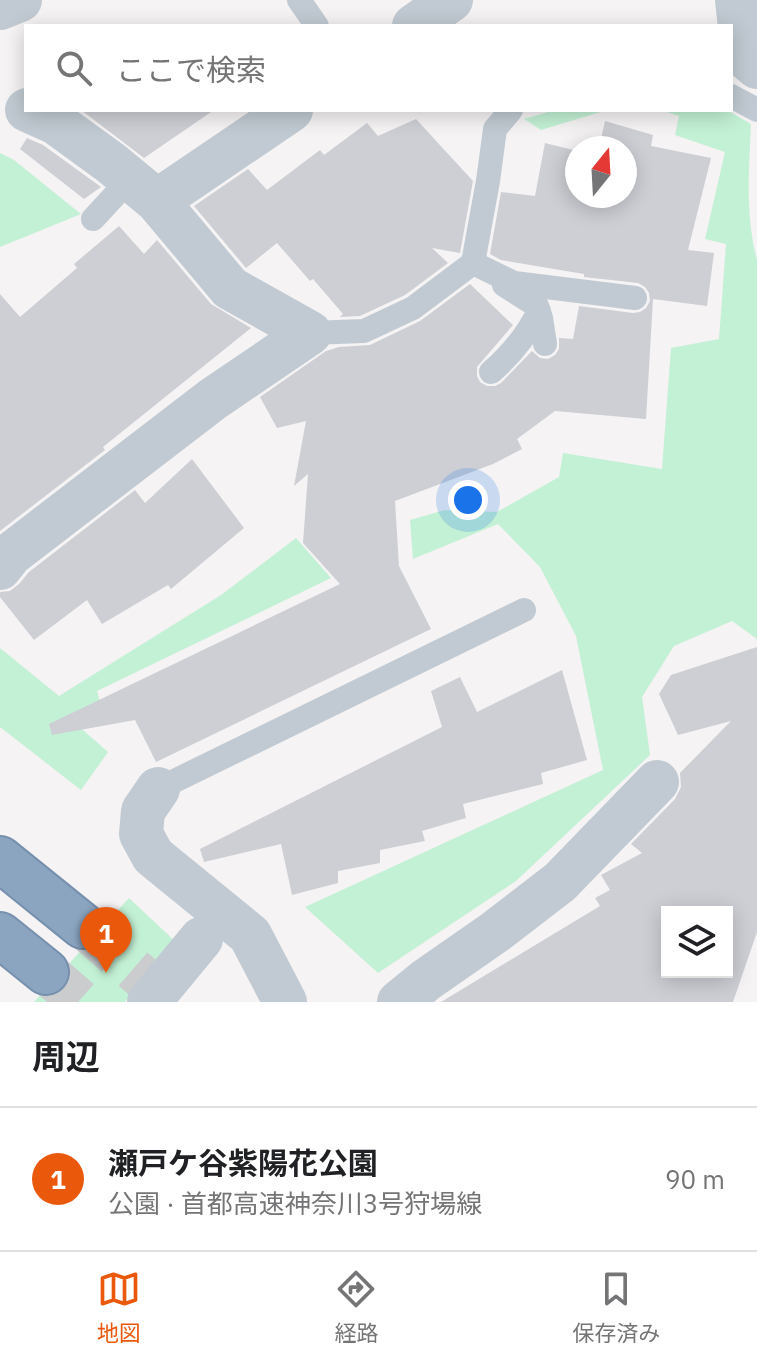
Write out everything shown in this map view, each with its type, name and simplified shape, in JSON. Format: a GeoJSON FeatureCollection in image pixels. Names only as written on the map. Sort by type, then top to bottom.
{"type":"FeatureCollection","features":[{"type":"Feature","properties":{"kind":"highway"},"geometry":{"type":"LineString","coordinates":[[0,859],[83,926]]}},
{"type":"Feature","properties":{"kind":"highway"},"geometry":{"type":"LineString","coordinates":[[0,935],[46,972]]}},
{"type":"Feature","properties":{"kind":"street"},"geometry":{"type":"LineString","coordinates":[[0,8],[20,0]]}},
{"type":"Feature","properties":{"kind":"street"},"geometry":{"type":"LineString","coordinates":[[417,24],[451,0]]}},
{"type":"Feature","properties":{"kind":"street"},"geometry":{"type":"LineString","coordinates":[[737,0],[743,55],[757,67]]}},
{"type":"Feature","properties":{"kind":"street"},"geometry":{"type":"LineString","coordinates":[[0,101],[24,109]]}},
{"type":"Feature","properties":{"kind":"street"},"geometry":{"type":"LineString","coordinates":[[0,568],[11,554],[213,399],[310,333],[230,288],[144,190],[56,123],[31,112]]}},
{"type":"Feature","properties":{"kind":"street"},"geometry":{"type":"LineString","coordinates":[[144,190],[287,112]]}},
{"type":"Feature","properties":{"kind":"street"},"geometry":{"type":"LineString","coordinates":[[399,1002],[560,882],[657,782]]}},
{"type":"Feature","properties":{"kind":"street"},"geometry":{"type":"LineString","coordinates":[[158,789],[143,811],[141,834],[153,856],[250,935],[285,1002]]}},
{"type":"Feature","properties":{"kind":"street"},"geometry":{"type":"LineString","coordinates":[[149,1002],[201,939]]}},
{"type":"Feature","properties":{"kind":"lane"},"geometry":{"type":"LineString","coordinates":[[299,0],[316,24]]}},
{"type":"Feature","properties":{"kind":"lane"},"geometry":{"type":"LineString","coordinates":[[733,97],[757,110]]}},
{"type":"Feature","properties":{"kind":"lane"},"geometry":{"type":"LineString","coordinates":[[310,333],[364,331],[413,308],[473,263],[495,129],[509,112]]}},
{"type":"Feature","properties":{"kind":"lane"},"geometry":{"type":"LineString","coordinates":[[93,219],[144,190]]}},
{"type":"Feature","properties":{"kind":"lane"},"geometry":{"type":"LineString","coordinates":[[473,263],[514,283],[635,298]]}},
{"type":"Feature","properties":{"kind":"lane"},"geometry":{"type":"LineString","coordinates":[[473,263],[537,306],[545,344]]}},
{"type":"Feature","properties":{"kind":"lane"},"geometry":{"type":"LineString","coordinates":[[491,372],[523,338],[539,311]]}},
{"type":"Feature","properties":{"kind":"lane"},"geometry":{"type":"LineString","coordinates":[[158,789],[524,610]]}},
{"type":"Feature","properties":{"kind":"green space"},"geometry":{"type":"Polygon","coordinates":[[[548,112],[600,112],[541,130],[524,119],[548,112]]]}},
{"type":"Feature","properties":{"kind":"green space"},"geometry":{"type":"Polygon","coordinates":[[[667,112],[730,112],[751,124],[749,209],[757,260],[757,639],[732,621],[674,646],[642,697],[650,755],[516,881],[378,973],[305,907],[603,770],[576,636],[540,567],[498,524],[413,559],[410,520],[445,510],[497,512],[559,477],[563,453],[662,469],[671,348],[719,339],[726,244],[705,239],[725,152],[675,135],[679,116],[667,112]]]}},
{"type":"Feature","properties":{"kind":"green space"},"geometry":{"type":"Polygon","coordinates":[[[0,153],[14,160],[81,214],[0,247],[0,153]]]}},
{"type":"Feature","properties":{"kind":"green space"},"geometry":{"type":"Polygon","coordinates":[[[296,538],[331,578],[97,691],[102,709],[75,723],[108,752],[81,790],[0,727],[0,648],[59,696],[221,595],[296,538]]]}},
{"type":"Feature","properties":{"kind":"green space"},"geometry":{"type":"Polygon","coordinates":[[[129,898],[178,944],[125,1002],[34,1002],[129,898]]]}},
{"type":"Feature","properties":{"kind":"building"},"geometry":{"type":"Polygon","coordinates":[[[84,112],[211,112],[144,158],[84,112]]]}},
{"type":"Feature","properties":{"kind":"building"},"geometry":{"type":"Polygon","coordinates":[[[416,119],[473,181],[460,253],[432,248],[448,263],[405,295],[360,316],[340,317],[343,314],[277,243],[246,268],[194,206],[248,169],[267,190],[320,150],[324,155],[367,123],[378,136],[416,119]]]}},
{"type":"Feature","properties":{"kind":"building"},"geometry":{"type":"Polygon","coordinates":[[[605,121],[653,135],[651,146],[711,158],[688,250],[714,253],[707,306],[653,299],[646,419],[555,411],[517,439],[522,449],[493,464],[395,501],[399,566],[431,629],[156,762],[135,720],[52,735],[49,724],[340,584],[303,543],[308,474],[294,486],[306,421],[277,428],[260,397],[326,351],[370,345],[420,321],[470,284],[513,325],[477,367],[480,382],[487,386],[501,383],[532,351],[540,358],[548,359],[555,355],[559,349],[559,338],[573,339],[579,306],[633,313],[646,308],[650,301],[649,293],[638,283],[584,277],[584,274],[501,260],[490,254],[501,192],[535,196],[545,143],[565,148],[565,208],[637,208],[637,136],[602,136],[605,121]]]}},
{"type":"Feature","properties":{"kind":"building"},"geometry":{"type":"Polygon","coordinates":[[[27,138],[43,145],[101,187],[84,199],[20,149],[27,138]]]}},
{"type":"Feature","properties":{"kind":"building"},"geometry":{"type":"Polygon","coordinates":[[[119,226],[144,254],[157,240],[211,304],[251,328],[103,447],[105,450],[0,531],[0,294],[20,317],[77,268],[74,264],[119,226]]]}},
{"type":"Feature","properties":{"kind":"building"},"geometry":{"type":"Polygon","coordinates":[[[192,459],[244,528],[171,589],[168,585],[102,624],[87,600],[34,640],[0,597],[0,592],[10,591],[29,572],[135,490],[145,503],[192,459]]]}},
{"type":"Feature","properties":{"kind":"building"},"geometry":{"type":"Polygon","coordinates":[[[757,647],[757,932],[733,1002],[441,1002],[600,906],[595,898],[610,890],[601,875],[642,853],[631,844],[675,799],[681,787],[680,773],[731,721],[678,735],[659,694],[671,675],[757,647]]]}},
{"type":"Feature","properties":{"kind":"building"},"geometry":{"type":"Polygon","coordinates":[[[562,670],[587,760],[541,773],[543,784],[463,804],[466,818],[422,831],[425,841],[380,850],[380,863],[338,871],[338,883],[292,895],[281,844],[204,862],[200,849],[442,727],[431,691],[460,677],[477,712],[562,670]]]}},
{"type":"Feature","properties":{"kind":"tunnel"},"geometry":{"type":"LineString","coordinates":[[83,926],[171,1002]]}},
{"type":"Feature","properties":{"kind":"tunnel"},"geometry":{"type":"LineString","coordinates":[[46,972],[81,1002]]}},
{"type":"Feature","properties":{"kind":"place","name":"瀬戸ケ谷紫陽花公園"},"geometry":{"type":"Point","coordinates":[106,973]}}]}
